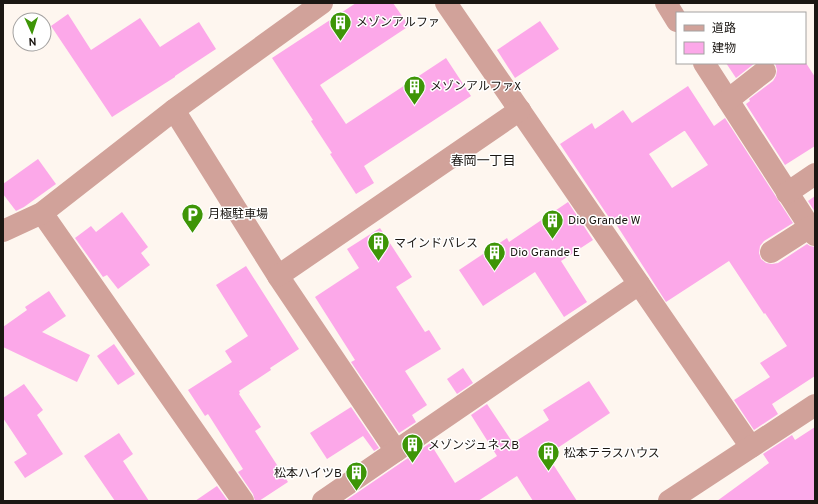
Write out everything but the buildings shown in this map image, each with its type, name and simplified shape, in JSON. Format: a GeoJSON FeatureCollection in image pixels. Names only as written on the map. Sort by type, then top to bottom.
{"type":"FeatureCollection","features":[{"type":"Feature","properties":{"kind":"street"},"geometry":{"type":"LineString","coordinates":[[3,231],[42,213],[174,110],[322,3]]}},
{"type":"Feature","properties":{"kind":"street"},"geometry":{"type":"LineString","coordinates":[[446,3],[751,447]]}},
{"type":"Feature","properties":{"kind":"street"},"geometry":{"type":"LineString","coordinates":[[705,64],[812,231],[771,252]]}},
{"type":"Feature","properties":{"kind":"street"},"geometry":{"type":"LineString","coordinates":[[728,100],[765,72]]}},
{"type":"Feature","properties":{"kind":"street"},"geometry":{"type":"LineString","coordinates":[[174,110],[278,276],[396,451]]}},
{"type":"Feature","properties":{"kind":"street"},"geometry":{"type":"LineString","coordinates":[[278,276],[520,110]]}},
{"type":"Feature","properties":{"kind":"street"},"geometry":{"type":"LineString","coordinates":[[788,192],[815,174]]}},
{"type":"Feature","properties":{"kind":"street"},"geometry":{"type":"LineString","coordinates":[[42,213],[244,501]]}},
{"type":"Feature","properties":{"kind":"street"},"geometry":{"type":"LineString","coordinates":[[323,501],[638,284]]}},
{"type":"Feature","properties":{"kind":"street"},"geometry":{"type":"LineString","coordinates":[[669,501],[815,405]]}},
{"type":"Feature","properties":{"kind":"place","name":"メゾンアルファ"},"geometry":{"type":"Point","coordinates":[340,42]}},
{"type":"Feature","properties":{"kind":"place","name":"メゾンアルファX"},"geometry":{"type":"Point","coordinates":[414,106]}},
{"type":"Feature","properties":{"kind":"place","name":"月極駐車場"},"geometry":{"type":"Point","coordinates":[192,234]}},
{"type":"Feature","properties":{"kind":"place","name":"Dio Grande W"},"geometry":{"type":"Point","coordinates":[553,240]}},
{"type":"Feature","properties":{"kind":"place","name":"マインドパレス"},"geometry":{"type":"Point","coordinates":[379,262]}},
{"type":"Feature","properties":{"kind":"place","name":"Dio Grande E"},"geometry":{"type":"Point","coordinates":[495,272]}},
{"type":"Feature","properties":{"kind":"place","name":"メゾンジュネスB"},"geometry":{"type":"Point","coordinates":[413,464]}},
{"type":"Feature","properties":{"kind":"place","name":"松本テラスハウス"},"geometry":{"type":"Point","coordinates":[548,472]}},
{"type":"Feature","properties":{"kind":"place","name":"松本ハイツB"},"geometry":{"type":"Point","coordinates":[357,492]}},
{"type":"Feature","properties":{"kind":"district","name":"春岡一丁目"},"geometry":{"type":"Point","coordinates":[483,160]}}]}
